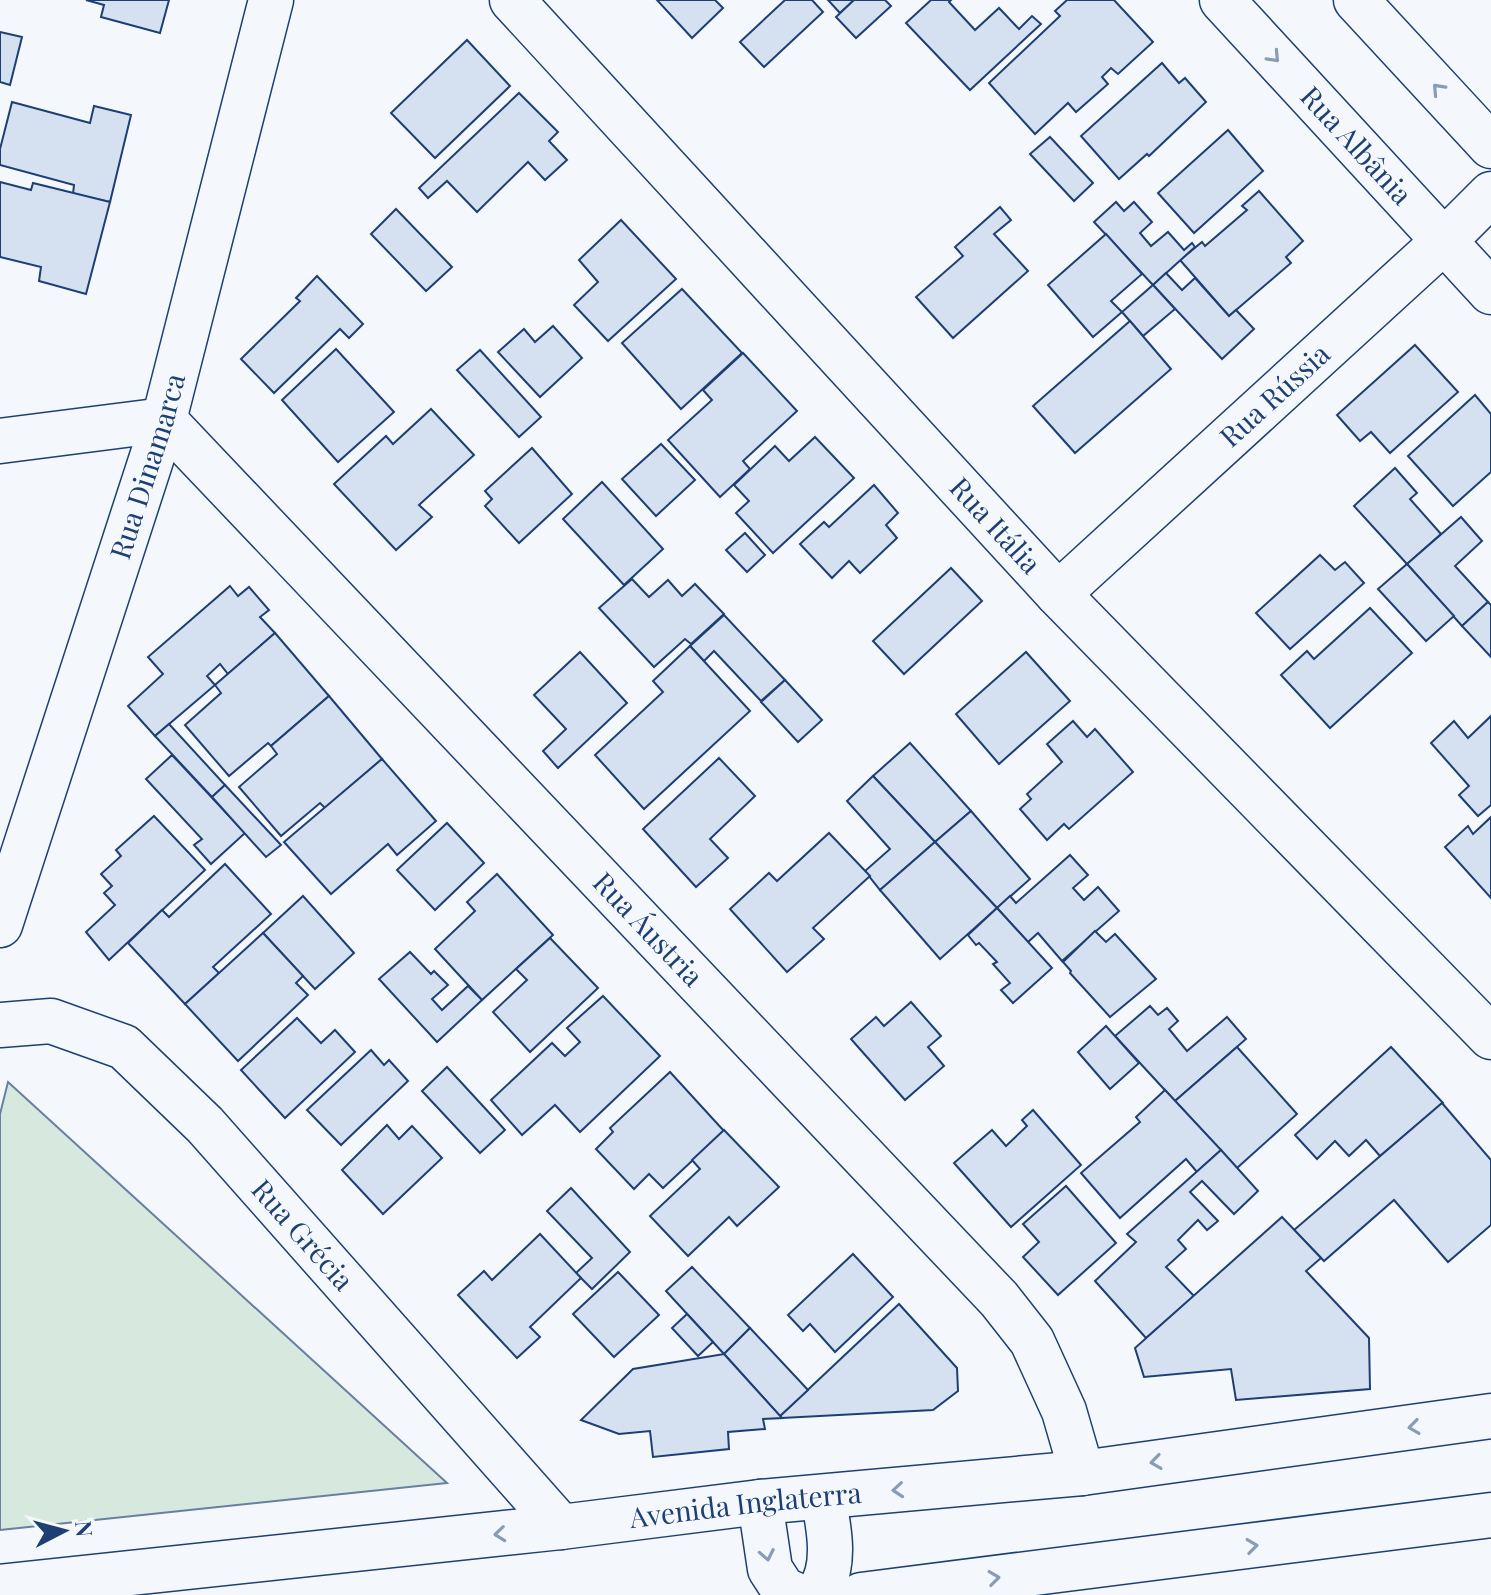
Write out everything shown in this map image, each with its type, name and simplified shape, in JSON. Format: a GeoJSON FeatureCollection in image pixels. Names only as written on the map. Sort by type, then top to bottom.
{"type":"FeatureCollection","features":[{"type":"Feature","properties":{"kind":"street","name":"Rua Dinamarca"},"geometry":{"type":"LineString","coordinates":[[0,925],[164,420],[271,0]]}},
{"type":"Feature","properties":{"kind":"street","name":"Rua Itália"},"geometry":{"type":"LineString","coordinates":[[512,0],[1058,594],[1491,1037]]}},
{"type":"Feature","properties":{"kind":"street","name":"Rua Albânia"},"geometry":{"type":"LineString","coordinates":[[1222,0],[1491,292]]}},
{"type":"Feature","properties":{"kind":"street"},"geometry":{"type":"LineString","coordinates":[[1356,0],[1491,146]]}},
{"type":"Feature","properties":{"kind":"street","name":"Rua Rússia"},"geometry":{"type":"LineString","coordinates":[[1058,594],[1444,241],[1491,194]]}},
{"type":"Feature","properties":{"kind":"street"},"geometry":{"type":"LineString","coordinates":[[0,441],[164,420]]}},
{"type":"Feature","properties":{"kind":"street","name":"Rua Áustria"},"geometry":{"type":"LineString","coordinates":[[164,420],[999,1299],[1032,1341],[1064,1411],[1082,1473]]}},
{"type":"Feature","properties":{"kind":"street","name":"Rua Grécia"},"geometry":{"type":"LineString","coordinates":[[0,1025],[51,1021],[124,1047],[205,1125],[561,1527]]}},
{"type":"Feature","properties":{"kind":"street","name":"Avenida Inglaterra"},"geometry":{"type":"LineString","coordinates":[[0,1587],[561,1527],[760,1502],[1082,1473],[1491,1416]]}},
{"type":"Feature","properties":{"kind":"street"},"geometry":{"type":"LineString","coordinates":[[816,1595],[823,1587],[831,1538],[823,1497]]}},
{"type":"Feature","properties":{"kind":"street"},"geometry":{"type":"LineString","coordinates":[[760,1502],[770,1569],[783,1589],[796,1595]]}},
{"type":"Feature","properties":{"kind":"street"},"geometry":{"type":"LineString","coordinates":[[861,1595],[1491,1515]]}},
{"type":"Feature","properties":{"kind":"shaded area"},"geometry":{"type":"Polygon","coordinates":[[[8,1082],[447,1483],[0,1530],[0,1114],[8,1082]]]}},
{"type":"Feature","properties":{"kind":"building"},"geometry":{"type":"Polygon","coordinates":[[[86,0],[169,0],[160,33],[101,17],[104,5],[86,0]]]}},
{"type":"Feature","properties":{"kind":"building"},"geometry":{"type":"Polygon","coordinates":[[[657,0],[715,0],[723,8],[692,38],[657,0]]]}},
{"type":"Feature","properties":{"kind":"building"},"geometry":{"type":"Polygon","coordinates":[[[785,0],[812,0],[823,12],[764,67],[740,42],[785,0]]]}},
{"type":"Feature","properties":{"kind":"building"},"geometry":{"type":"Polygon","coordinates":[[[828,0],[854,0],[840,13],[828,0]]]}},
{"type":"Feature","properties":{"kind":"building"},"geometry":{"type":"Polygon","coordinates":[[[854,0],[885,0],[891,6],[856,38],[836,17],[854,0]]]}},
{"type":"Feature","properties":{"kind":"building"},"geometry":{"type":"Polygon","coordinates":[[[931,0],[951,0],[949,2],[975,30],[999,8],[1019,29],[1032,16],[1041,24],[970,90],[906,23],[931,0]]]}},
{"type":"Feature","properties":{"kind":"building"},"geometry":{"type":"Polygon","coordinates":[[[1067,0],[1114,0],[1153,42],[1118,74],[1111,68],[1102,77],[1108,84],[1076,112],[1068,103],[1035,134],[989,83],[1060,16],[1055,11],[1067,0]]]}},
{"type":"Feature","properties":{"kind":"building"},"geometry":{"type":"Polygon","coordinates":[[[0,32],[22,37],[10,85],[0,82],[0,32]]]}},
{"type":"Feature","properties":{"kind":"building"},"geometry":{"type":"Polygon","coordinates":[[[467,40],[510,86],[435,158],[391,113],[467,40]]]}},
{"type":"Feature","properties":{"kind":"building"},"geometry":{"type":"Polygon","coordinates":[[[1162,63],[1179,83],[1185,78],[1206,102],[1149,156],[1147,154],[1119,179],[1081,136],[1162,63]]]}},
{"type":"Feature","properties":{"kind":"building"},"geometry":{"type":"Polygon","coordinates":[[[519,93],[558,132],[549,141],[567,160],[545,180],[528,162],[477,212],[447,181],[428,198],[419,188],[519,93]]]}},
{"type":"Feature","properties":{"kind":"building"},"geometry":{"type":"Polygon","coordinates":[[[12,102],[90,123],[94,106],[131,115],[110,202],[73,194],[74,185],[0,165],[0,149],[12,102]]]}},
{"type":"Feature","properties":{"kind":"building"},"geometry":{"type":"Polygon","coordinates":[[[1228,130],[1263,171],[1194,233],[1158,193],[1228,130]]]}},
{"type":"Feature","properties":{"kind":"building"},"geometry":{"type":"Polygon","coordinates":[[[1050,137],[1093,183],[1074,201],[1030,154],[1050,137]]]}},
{"type":"Feature","properties":{"kind":"building"},"geometry":{"type":"Polygon","coordinates":[[[0,182],[31,190],[33,183],[110,202],[86,294],[39,281],[41,267],[0,257],[0,182]]]}},
{"type":"Feature","properties":{"kind":"building"},"geometry":{"type":"Polygon","coordinates":[[[1259,191],[1303,241],[1286,257],[1291,263],[1229,316],[1180,260],[1202,242],[1205,246],[1247,210],[1242,206],[1259,191]]]}},
{"type":"Feature","properties":{"kind":"building"},"geometry":{"type":"Polygon","coordinates":[[[1116,202],[1124,211],[1134,202],[1152,222],[1140,233],[1151,246],[1168,232],[1184,250],[1192,243],[1195,247],[1153,285],[1094,222],[1116,202]]]}},
{"type":"Feature","properties":{"kind":"building"},"geometry":{"type":"Polygon","coordinates":[[[1000,207],[1011,220],[994,234],[1028,271],[953,338],[916,297],[963,256],[955,247],[1000,207]]]}},
{"type":"Feature","properties":{"kind":"building"},"geometry":{"type":"Polygon","coordinates":[[[396,209],[452,267],[426,291],[371,234],[396,209]]]}},
{"type":"Feature","properties":{"kind":"building"},"geometry":{"type":"Polygon","coordinates":[[[621,220],[676,279],[608,341],[574,305],[598,282],[579,260],[621,220]]]}},
{"type":"Feature","properties":{"kind":"building"},"geometry":{"type":"Polygon","coordinates":[[[1106,234],[1142,274],[1111,301],[1122,312],[1093,337],[1048,285],[1106,234]]]}},
{"type":"Feature","properties":{"kind":"building"},"geometry":{"type":"Polygon","coordinates":[[[1166,273],[1182,290],[1195,278],[1229,316],[1236,310],[1254,329],[1222,359],[1153,285],[1166,273]]]}},
{"type":"Feature","properties":{"kind":"building"},"geometry":{"type":"Polygon","coordinates":[[[317,276],[363,324],[349,338],[340,329],[274,393],[241,359],[300,301],[296,298],[317,276]]]}},
{"type":"Feature","properties":{"kind":"building"},"geometry":{"type":"Polygon","coordinates":[[[1153,285],[1175,309],[1143,336],[1122,312],[1153,285]]]}},
{"type":"Feature","properties":{"kind":"building"},"geometry":{"type":"Polygon","coordinates":[[[682,289],[742,353],[681,409],[622,343],[682,289]]]}},
{"type":"Feature","properties":{"kind":"building"},"geometry":{"type":"Polygon","coordinates":[[[1130,321],[1171,369],[1075,453],[1033,406],[1130,321]]]}},
{"type":"Feature","properties":{"kind":"building"},"geometry":{"type":"Polygon","coordinates":[[[553,326],[582,358],[540,397],[498,352],[524,329],[535,342],[553,326]]]}},
{"type":"Feature","properties":{"kind":"building"},"geometry":{"type":"Polygon","coordinates":[[[1415,345],[1458,392],[1390,453],[1371,432],[1360,441],[1337,415],[1415,345]]]}},
{"type":"Feature","properties":{"kind":"building"},"geometry":{"type":"Polygon","coordinates":[[[336,349],[394,412],[338,462],[282,400],[336,349]]]}},
{"type":"Feature","properties":{"kind":"building"},"geometry":{"type":"Polygon","coordinates":[[[480,350],[541,417],[519,437],[457,370],[480,350]]]}},
{"type":"Feature","properties":{"kind":"building"},"geometry":{"type":"Polygon","coordinates":[[[743,353],[797,411],[743,461],[750,469],[720,497],[668,440],[712,400],[703,390],[743,353]]]}},
{"type":"Feature","properties":{"kind":"building"},"geometry":{"type":"Polygon","coordinates":[[[1475,395],[1491,414],[1491,472],[1453,506],[1408,456],[1475,395]]]}},
{"type":"Feature","properties":{"kind":"building"},"geometry":{"type":"Polygon","coordinates":[[[431,409],[474,455],[419,505],[432,517],[396,550],[334,484],[386,436],[393,444],[431,409]]]}},
{"type":"Feature","properties":{"kind":"building"},"geometry":{"type":"Polygon","coordinates":[[[815,437],[854,478],[773,553],[736,513],[749,501],[734,485],[775,446],[789,461],[815,437]]]}},
{"type":"Feature","properties":{"kind":"building"},"geometry":{"type":"Polygon","coordinates":[[[661,444],[695,480],[656,516],[622,479],[661,444]]]}},
{"type":"Feature","properties":{"kind":"building"},"geometry":{"type":"Polygon","coordinates":[[[532,448],[572,494],[519,543],[485,506],[492,499],[485,491],[532,448]]]}},
{"type":"Feature","properties":{"kind":"building"},"geometry":{"type":"Polygon","coordinates":[[[1395,468],[1417,493],[1410,499],[1441,534],[1407,564],[1354,506],[1395,468]]]}},
{"type":"Feature","properties":{"kind":"building"},"geometry":{"type":"Polygon","coordinates":[[[602,482],[663,549],[624,585],[563,519],[602,482]]]}},
{"type":"Feature","properties":{"kind":"building"},"geometry":{"type":"Polygon","coordinates":[[[874,485],[898,513],[886,525],[897,538],[860,573],[849,561],[832,578],[800,544],[824,522],[829,527],[874,485]]]}},
{"type":"Feature","properties":{"kind":"building"},"geometry":{"type":"Polygon","coordinates":[[[1461,517],[1482,541],[1455,566],[1488,602],[1462,626],[1407,564],[1461,517]]]}},
{"type":"Feature","properties":{"kind":"building"},"geometry":{"type":"Polygon","coordinates":[[[745,533],[765,555],[747,572],[726,550],[745,533]]]}},
{"type":"Feature","properties":{"kind":"building"},"geometry":{"type":"Polygon","coordinates":[[[1320,555],[1335,570],[1345,562],[1364,583],[1290,649],[1256,613],[1320,555]]]}},
{"type":"Feature","properties":{"kind":"building"},"geometry":{"type":"Polygon","coordinates":[[[1407,564],[1454,616],[1426,641],[1378,589],[1407,564]]]}},
{"type":"Feature","properties":{"kind":"building"},"geometry":{"type":"Polygon","coordinates":[[[951,568],[982,601],[904,674],[873,641],[951,568]]]}},
{"type":"Feature","properties":{"kind":"building"},"geometry":{"type":"Polygon","coordinates":[[[632,579],[649,597],[668,580],[682,596],[695,584],[724,614],[691,644],[685,639],[654,667],[599,608],[632,579]]]}},
{"type":"Feature","properties":{"kind":"building"},"geometry":{"type":"Polygon","coordinates":[[[230,586],[238,596],[249,587],[269,610],[260,617],[275,633],[228,674],[220,664],[207,676],[215,685],[155,736],[128,706],[163,674],[148,657],[230,586]]]}},
{"type":"Feature","properties":{"kind":"building"},"geometry":{"type":"Polygon","coordinates":[[[1488,602],[1491,605],[1491,657],[1462,626],[1488,602]]]}},
{"type":"Feature","properties":{"kind":"building"},"geometry":{"type":"Polygon","coordinates":[[[1370,608],[1412,653],[1330,728],[1281,675],[1307,651],[1314,659],[1370,608]]]}},
{"type":"Feature","properties":{"kind":"building"},"geometry":{"type":"Polygon","coordinates":[[[724,615],[785,680],[761,701],[714,651],[704,661],[690,646],[724,615]]]}},
{"type":"Feature","properties":{"kind":"building"},"geometry":{"type":"Polygon","coordinates":[[[275,633],[329,696],[271,746],[268,743],[229,776],[185,725],[221,693],[215,685],[275,633]]]}},
{"type":"Feature","properties":{"kind":"building"},"geometry":{"type":"Polygon","coordinates":[[[690,646],[750,711],[644,809],[595,755],[663,692],[653,681],[690,646]]]}},
{"type":"Feature","properties":{"kind":"building"},"geometry":{"type":"Polygon","coordinates":[[[580,652],[627,703],[558,768],[543,751],[566,729],[534,695],[580,652]]]}},
{"type":"Feature","properties":{"kind":"building"},"geometry":{"type":"Polygon","coordinates":[[[1026,652],[1070,701],[999,764],[956,714],[1026,652]]]}},
{"type":"Feature","properties":{"kind":"building"},"geometry":{"type":"Polygon","coordinates":[[[785,680],[822,720],[798,742],[761,702],[785,680]]]}},
{"type":"Feature","properties":{"kind":"building"},"geometry":{"type":"Polygon","coordinates":[[[329,696],[382,759],[325,808],[320,803],[281,836],[239,787],[277,754],[271,746],[329,696]]]}},
{"type":"Feature","properties":{"kind":"building"},"geometry":{"type":"Polygon","coordinates":[[[1491,716],[1491,805],[1478,816],[1459,795],[1469,786],[1431,743],[1454,721],[1468,738],[1491,716]]]}},
{"type":"Feature","properties":{"kind":"building"},"geometry":{"type":"Polygon","coordinates":[[[1073,721],[1087,737],[1095,729],[1133,772],[1069,829],[1064,824],[1047,840],[1020,809],[1031,799],[1027,794],[1062,762],[1047,744],[1073,721]]]}},
{"type":"Feature","properties":{"kind":"building"},"geometry":{"type":"Polygon","coordinates":[[[169,724],[225,785],[212,797],[155,736],[169,724]]]}},
{"type":"Feature","properties":{"kind":"building"},"geometry":{"type":"Polygon","coordinates":[[[910,743],[971,811],[935,842],[873,776],[910,743]]]}},
{"type":"Feature","properties":{"kind":"building"},"geometry":{"type":"Polygon","coordinates":[[[172,755],[245,833],[211,864],[194,845],[202,839],[146,779],[172,755]]]}},
{"type":"Feature","properties":{"kind":"building"},"geometry":{"type":"Polygon","coordinates":[[[719,758],[755,796],[710,839],[728,858],[696,887],[643,829],[719,758]]]}},
{"type":"Feature","properties":{"kind":"building"},"geometry":{"type":"Polygon","coordinates":[[[382,759],[436,821],[397,855],[388,844],[331,894],[284,842],[382,759]]]}},
{"type":"Feature","properties":{"kind":"building"},"geometry":{"type":"Polygon","coordinates":[[[873,776],[935,842],[880,890],[865,871],[890,849],[847,801],[873,776]]]}},
{"type":"Feature","properties":{"kind":"building"},"geometry":{"type":"Polygon","coordinates":[[[225,785],[281,845],[266,857],[212,797],[225,785]]]}},
{"type":"Feature","properties":{"kind":"building"},"geometry":{"type":"Polygon","coordinates":[[[971,811],[1030,879],[997,908],[935,842],[971,811]]]}},
{"type":"Feature","properties":{"kind":"building"},"geometry":{"type":"Polygon","coordinates":[[[154,816],[205,870],[109,960],[86,932],[115,905],[104,893],[112,886],[101,874],[121,856],[116,850],[154,816]]]}},
{"type":"Feature","properties":{"kind":"building"},"geometry":{"type":"Polygon","coordinates":[[[1491,817],[1491,898],[1445,847],[1468,826],[1473,834],[1491,817]]]}},
{"type":"Feature","properties":{"kind":"building"},"geometry":{"type":"Polygon","coordinates":[[[447,823],[484,863],[435,910],[397,870],[447,823]]]}},
{"type":"Feature","properties":{"kind":"building"},"geometry":{"type":"Polygon","coordinates":[[[829,833],[870,876],[813,928],[824,939],[787,972],[730,909],[769,873],[777,881],[829,833]]]}},
{"type":"Feature","properties":{"kind":"building"},"geometry":{"type":"Polygon","coordinates":[[[935,842],[997,908],[940,959],[880,890],[935,842]]]}},
{"type":"Feature","properties":{"kind":"building"},"geometry":{"type":"Polygon","coordinates":[[[1070,855],[1088,875],[1073,888],[1084,900],[1098,887],[1119,911],[1062,961],[1038,933],[1028,942],[997,908],[1010,896],[1016,903],[1070,855]]]}},
{"type":"Feature","properties":{"kind":"building"},"geometry":{"type":"Polygon","coordinates":[[[225,864],[271,914],[213,967],[219,973],[185,1004],[128,943],[162,910],[169,917],[225,864]]]}},
{"type":"Feature","properties":{"kind":"building"},"geometry":{"type":"Polygon","coordinates":[[[497,874],[553,935],[482,1000],[435,949],[475,911],[467,902],[497,874]]]}},
{"type":"Feature","properties":{"kind":"building"},"geometry":{"type":"Polygon","coordinates":[[[303,896],[354,953],[315,989],[263,933],[303,896]]]}},
{"type":"Feature","properties":{"kind":"building"},"geometry":{"type":"Polygon","coordinates":[[[997,908],[1052,968],[1013,1003],[1001,990],[1010,983],[993,964],[997,962],[968,935],[997,908]]]}},
{"type":"Feature","properties":{"kind":"building"},"geometry":{"type":"Polygon","coordinates":[[[1095,931],[1106,942],[1115,934],[1156,979],[1110,1017],[1063,962],[1095,931]]]}},
{"type":"Feature","properties":{"kind":"building"},"geometry":{"type":"Polygon","coordinates":[[[263,933],[303,976],[296,983],[308,995],[238,1061],[185,1004],[263,933]]]}},
{"type":"Feature","properties":{"kind":"building"},"geometry":{"type":"Polygon","coordinates":[[[550,938],[598,988],[530,1052],[493,1012],[527,980],[516,969],[550,938]]]}},
{"type":"Feature","properties":{"kind":"building"},"geometry":{"type":"Polygon","coordinates":[[[410,952],[431,974],[434,971],[448,985],[432,999],[442,1010],[468,986],[482,1000],[437,1042],[379,979],[410,952]]]}},
{"type":"Feature","properties":{"kind":"building"},"geometry":{"type":"Polygon","coordinates":[[[603,996],[660,1056],[580,1132],[555,1105],[522,1135],[491,1100],[552,1043],[565,1056],[580,1042],[567,1028],[603,996]]]}},
{"type":"Feature","properties":{"kind":"building"},"geometry":{"type":"Polygon","coordinates":[[[911,1002],[941,1036],[928,1047],[944,1066],[905,1100],[851,1039],[876,1017],[884,1026],[911,1002]]]}},
{"type":"Feature","properties":{"kind":"building"},"geometry":{"type":"Polygon","coordinates":[[[1150,1006],[1158,1015],[1167,1008],[1178,1021],[1169,1029],[1187,1051],[1227,1017],[1246,1039],[1175,1101],[1115,1036],[1150,1006]]]}},
{"type":"Feature","properties":{"kind":"building"},"geometry":{"type":"Polygon","coordinates":[[[297,1018],[321,1043],[335,1030],[355,1052],[285,1118],[241,1070],[297,1018]]]}},
{"type":"Feature","properties":{"kind":"building"},"geometry":{"type":"Polygon","coordinates":[[[1106,1026],[1139,1063],[1110,1089],[1078,1052],[1106,1026]]]}},
{"type":"Feature","properties":{"kind":"building"},"geometry":{"type":"Polygon","coordinates":[[[1237,1047],[1297,1114],[1237,1168],[1175,1101],[1237,1047]]]}},
{"type":"Feature","properties":{"kind":"building"},"geometry":{"type":"Polygon","coordinates":[[[1391,1047],[1443,1103],[1380,1156],[1366,1140],[1349,1156],[1335,1141],[1317,1159],[1295,1135],[1391,1047]]]}},
{"type":"Feature","properties":{"kind":"building"},"geometry":{"type":"Polygon","coordinates":[[[371,1050],[384,1065],[389,1060],[408,1081],[341,1145],[307,1110],[371,1050]]]}},
{"type":"Feature","properties":{"kind":"building"},"geometry":{"type":"Polygon","coordinates":[[[447,1067],[505,1130],[480,1153],[422,1091],[447,1067]]]}},
{"type":"Feature","properties":{"kind":"building"},"geometry":{"type":"Polygon","coordinates":[[[670,1072],[724,1131],[663,1188],[649,1174],[634,1189],[596,1149],[613,1132],[610,1128],[670,1072]]]}},
{"type":"Feature","properties":{"kind":"building"},"geometry":{"type":"Polygon","coordinates":[[[1165,1090],[1221,1150],[1197,1172],[1186,1159],[1120,1218],[1081,1173],[1140,1122],[1136,1117],[1165,1090]]]}},
{"type":"Feature","properties":{"kind":"building"},"geometry":{"type":"Polygon","coordinates":[[[1442,1103],[1491,1160],[1491,1225],[1448,1262],[1394,1200],[1324,1261],[1294,1230],[1442,1103]]]}},
{"type":"Feature","properties":{"kind":"building"},"geometry":{"type":"Polygon","coordinates":[[[1033,1110],[1081,1165],[1011,1227],[954,1163],[992,1130],[1006,1146],[1027,1126],[1022,1120],[1033,1110]]]}},
{"type":"Feature","properties":{"kind":"building"},"geometry":{"type":"Polygon","coordinates":[[[387,1125],[399,1139],[412,1126],[442,1158],[383,1214],[342,1170],[387,1125]]]}},
{"type":"Feature","properties":{"kind":"building"},"geometry":{"type":"Polygon","coordinates":[[[724,1130],[779,1187],[737,1226],[729,1217],[688,1256],[650,1216],[700,1169],[692,1160],[724,1130]]]}},
{"type":"Feature","properties":{"kind":"building"},"geometry":{"type":"Polygon","coordinates":[[[1221,1150],[1258,1191],[1234,1214],[1202,1181],[1190,1192],[1218,1221],[1207,1230],[1198,1220],[1178,1240],[1186,1249],[1166,1267],[1194,1296],[1146,1338],[1095,1281],[1136,1242],[1127,1234],[1221,1150]]]}},
{"type":"Feature","properties":{"kind":"building"},"geometry":{"type":"Polygon","coordinates":[[[1066,1186],[1116,1243],[1058,1295],[1023,1257],[1039,1242],[1023,1224],[1066,1186]]]}},
{"type":"Feature","properties":{"kind":"building"},"geometry":{"type":"Polygon","coordinates":[[[571,1188],[630,1252],[592,1289],[576,1273],[592,1258],[547,1211],[571,1188]]]}},
{"type":"Feature","properties":{"kind":"building"},"geometry":{"type":"Polygon","coordinates":[[[1282,1217],[1321,1258],[1306,1271],[1369,1338],[1370,1389],[1236,1400],[1231,1369],[1144,1377],[1135,1348],[1282,1217]]]}},
{"type":"Feature","properties":{"kind":"building"},"geometry":{"type":"Polygon","coordinates":[[[540,1234],[581,1278],[530,1327],[540,1337],[517,1358],[458,1295],[484,1271],[492,1280],[540,1234]]]}},
{"type":"Feature","properties":{"kind":"building"},"geometry":{"type":"Polygon","coordinates":[[[853,1254],[893,1297],[835,1352],[810,1324],[803,1331],[788,1315],[853,1254]]]}},
{"type":"Feature","properties":{"kind":"building"},"geometry":{"type":"Polygon","coordinates":[[[692,1267],[750,1328],[724,1354],[666,1291],[692,1267]]]}},
{"type":"Feature","properties":{"kind":"building"},"geometry":{"type":"Polygon","coordinates":[[[618,1272],[659,1315],[614,1357],[573,1314],[618,1272]]]}},
{"type":"Feature","properties":{"kind":"building"},"geometry":{"type":"Polygon","coordinates":[[[899,1304],[957,1368],[958,1391],[933,1410],[780,1416],[899,1304]]]}},
{"type":"Feature","properties":{"kind":"building"},"geometry":{"type":"Polygon","coordinates":[[[687,1314],[713,1342],[698,1356],[672,1328],[687,1314]]]}},
{"type":"Feature","properties":{"kind":"building"},"geometry":{"type":"Polygon","coordinates":[[[750,1328],[808,1390],[780,1416],[724,1354],[750,1328]]]}},
{"type":"Feature","properties":{"kind":"building"},"geometry":{"type":"Polygon","coordinates":[[[724,1354],[782,1418],[763,1419],[765,1429],[728,1432],[729,1449],[653,1457],[650,1431],[619,1434],[581,1420],[633,1369],[724,1354]]]}}]}
